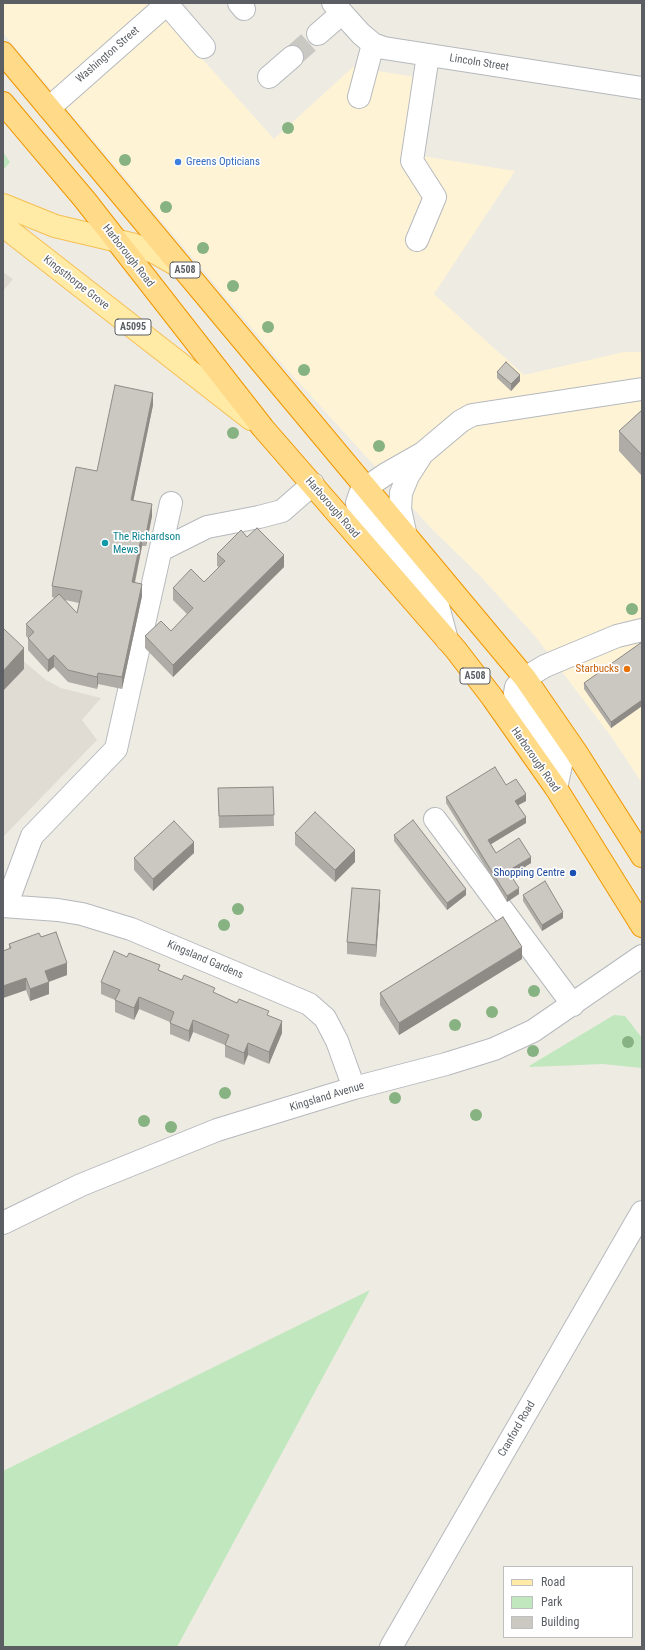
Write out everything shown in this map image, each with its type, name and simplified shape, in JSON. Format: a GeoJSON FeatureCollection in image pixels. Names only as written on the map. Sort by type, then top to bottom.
{"type":"FeatureCollection","features":[{"type":"Feature","properties":{"kind":"highway","name":"A508"},"geometry":{"type":"LineString","coordinates":[[3,53],[325,440],[405,532],[525,678],[576,752],[642,856]]}},
{"type":"Feature","properties":{"kind":"highway","name":"Harborough Road"},"geometry":{"type":"LineString","coordinates":[[3,103],[85,200],[263,428],[447,640],[492,697],[556,788],[642,926]]}},
{"type":"Feature","properties":{"kind":"main road"},"geometry":{"type":"LineString","coordinates":[[3,205],[55,226],[115,239],[156,253],[183,268]]}},
{"type":"Feature","properties":{"kind":"main road","name":"Kingsthorpe Grove"},"geometry":{"type":"LineString","coordinates":[[3,225],[263,428]]}},
{"type":"Feature","properties":{"kind":"street"},"geometry":{"type":"LineString","coordinates":[[167,3],[204,47]]}},
{"type":"Feature","properties":{"kind":"street","name":"Washington Street"},"geometry":{"type":"LineString","coordinates":[[49,108],[167,3]]}},
{"type":"Feature","properties":{"kind":"street"},"geometry":{"type":"LineString","coordinates":[[318,34],[338,8]]}},
{"type":"Feature","properties":{"kind":"street","name":"Lincoln Street"},"geometry":{"type":"LineString","coordinates":[[338,8],[373,44],[384,48],[642,88]]}},
{"type":"Feature","properties":{"kind":"street"},"geometry":{"type":"LineString","coordinates":[[359,97],[373,44]]}},
{"type":"Feature","properties":{"kind":"street"},"geometry":{"type":"LineString","coordinates":[[417,240],[435,197],[412,161],[428,55]]}},
{"type":"Feature","properties":{"kind":"street"},"geometry":{"type":"LineString","coordinates":[[269,77],[292,57]]}},
{"type":"Feature","properties":{"kind":"street"},"geometry":{"type":"LineString","coordinates":[[447,640],[437,602],[359,510],[357,503],[360,494],[367,487],[386,474],[423,453],[461,421],[472,415],[642,389]]}},
{"type":"Feature","properties":{"kind":"street"},"geometry":{"type":"LineString","coordinates":[[405,532],[400,509],[402,493],[408,476],[423,453]]}},
{"type":"Feature","properties":{"kind":"street"},"geometry":{"type":"LineString","coordinates":[[161,550],[207,527],[259,518],[282,511],[312,484]]}},
{"type":"Feature","properties":{"kind":"street"},"geometry":{"type":"LineString","coordinates":[[4,906],[32,836],[116,749],[171,503]]}},
{"type":"Feature","properties":{"kind":"street"},"geometry":{"type":"LineString","coordinates":[[556,788],[561,765],[517,700],[514,693],[516,686],[525,678],[545,666],[583,648],[617,636],[642,630]]}},
{"type":"Feature","properties":{"kind":"street"},"geometry":{"type":"LineString","coordinates":[[435,819],[573,1005]]}},
{"type":"Feature","properties":{"kind":"street","name":"Kingsland Gardens"},"geometry":{"type":"LineString","coordinates":[[4,906],[58,910],[82,914],[131,929],[310,1004],[325,1018],[337,1041],[354,1088]]}},
{"type":"Feature","properties":{"kind":"street","name":"Kingsland Avenue"},"geometry":{"type":"LineString","coordinates":[[3,1223],[81,1184],[217,1130],[354,1088],[446,1064],[494,1049],[533,1031],[573,1005],[642,956]]}},
{"type":"Feature","properties":{"kind":"street","name":"Cranford Road"},"geometry":{"type":"LineString","coordinates":[[391,1647],[642,1212]]}},
{"type":"Feature","properties":{"kind":"shaded area"},"geometry":{"type":"Polygon","coordinates":[[[3,3],[152,3],[274,139],[353,67],[434,80],[422,156],[515,171],[434,294],[524,375],[624,352],[642,352],[642,783],[613,739],[535,636],[481,577],[431,528],[283,365],[3,33],[3,3]]]}},
{"type":"Feature","properties":{"kind":"shaded area"},"geometry":{"type":"Polygon","coordinates":[[[3,272],[13,279],[3,291],[3,272]]]}},
{"type":"Feature","properties":{"kind":"shaded area"},"geometry":{"type":"Polygon","coordinates":[[[3,634],[15,654],[46,680],[61,688],[101,698],[82,720],[97,740],[3,837],[3,634]]]}},
{"type":"Feature","properties":{"kind":"green space"},"geometry":{"type":"Polygon","coordinates":[[[3,152],[10,162],[3,170],[3,152]]]}},
{"type":"Feature","properties":{"kind":"green space"},"geometry":{"type":"Polygon","coordinates":[[[614,1015],[625,1016],[642,1038],[642,1068],[603,1064],[529,1066],[614,1015]]]}},
{"type":"Feature","properties":{"kind":"green space"},"geometry":{"type":"Polygon","coordinates":[[[370,1290],[177,1647],[3,1647],[3,1471],[370,1290]]]}},
{"type":"Feature","properties":{"kind":"building"},"geometry":{"type":"Polygon","coordinates":[[[506,362],[520,375],[511,384],[497,372],[506,362]]]}},
{"type":"Feature","properties":{"kind":"building","name":"The Richardson Mews"},"geometry":{"type":"Polygon","coordinates":[[[115,385],[153,393],[131,500],[152,504],[146,534],[142,534],[132,582],[142,584],[122,677],[98,673],[97,677],[68,670],[54,655],[48,660],[28,638],[34,632],[26,624],[59,594],[77,613],[82,591],[52,586],[76,467],[97,471],[115,385]]]}},
{"type":"Feature","properties":{"kind":"building"},"geometry":{"type":"Polygon","coordinates":[[[642,410],[642,455],[619,431],[642,410]]]}},
{"type":"Feature","properties":{"kind":"building"},"geometry":{"type":"Polygon","coordinates":[[[257,528],[284,555],[173,665],[145,636],[161,621],[171,631],[193,608],[173,588],[191,569],[204,582],[225,561],[217,554],[241,530],[247,537],[257,528]]]}},
{"type":"Feature","properties":{"kind":"building"},"geometry":{"type":"Polygon","coordinates":[[[3,628],[24,648],[3,671],[3,628]]]}},
{"type":"Feature","properties":{"kind":"building","name":"Starbucks"},"geometry":{"type":"Polygon","coordinates":[[[642,642],[642,700],[611,722],[584,683],[642,642]]]}},
{"type":"Feature","properties":{"kind":"building"},"geometry":{"type":"Polygon","coordinates":[[[495,767],[506,785],[516,779],[526,794],[515,801],[526,817],[488,840],[496,853],[519,838],[531,857],[508,871],[519,888],[507,896],[446,797],[495,767]]]}},
{"type":"Feature","properties":{"kind":"building"},"geometry":{"type":"Polygon","coordinates":[[[273,787],[274,815],[219,816],[218,788],[273,787]]]}},
{"type":"Feature","properties":{"kind":"building"},"geometry":{"type":"Polygon","coordinates":[[[315,812],[355,850],[335,870],[295,833],[315,812]]]}},
{"type":"Feature","properties":{"kind":"building"},"geometry":{"type":"Polygon","coordinates":[[[413,820],[466,889],[447,903],[394,835],[413,820]]]}},
{"type":"Feature","properties":{"kind":"building"},"geometry":{"type":"Polygon","coordinates":[[[174,821],[194,842],[153,879],[134,858],[174,821]]]}},
{"type":"Feature","properties":{"kind":"building"},"geometry":{"type":"Polygon","coordinates":[[[545,881],[563,912],[542,925],[523,895],[545,881]]]}},
{"type":"Feature","properties":{"kind":"building"},"geometry":{"type":"Polygon","coordinates":[[[352,888],[380,890],[376,945],[347,942],[352,888]]]}},
{"type":"Feature","properties":{"kind":"building"},"geometry":{"type":"Polygon","coordinates":[[[503,917],[522,947],[399,1023],[380,993],[503,917]]]}},
{"type":"Feature","properties":{"kind":"building"},"geometry":{"type":"Polygon","coordinates":[[[56,932],[67,963],[45,971],[49,982],[30,989],[26,978],[3,986],[3,951],[11,948],[9,944],[39,933],[41,937],[56,932]]]}},
{"type":"Feature","properties":{"kind":"building"},"geometry":{"type":"Polygon","coordinates":[[[114,951],[127,957],[129,953],[160,965],[158,970],[182,980],[184,975],[215,988],[213,992],[237,1003],[239,999],[269,1011],[267,1015],[282,1021],[269,1052],[248,1043],[244,1053],[225,1045],[229,1035],[193,1020],[189,1031],[170,1023],[174,1012],[139,997],[134,1008],[115,1000],[120,990],[101,982],[114,951]]]}},
{"type":"Feature","properties":{"kind":"tunnel"},"geometry":{"type":"LineString","coordinates":[[292,57],[318,34]]}},
{"type":"Feature","properties":{"kind":"place","name":"Greens Opticians"},"geometry":{"type":"Point","coordinates":[178,162]}},
{"type":"Feature","properties":{"kind":"place","name":"The Richardson Mews"},"geometry":{"type":"Point","coordinates":[105,543]}},
{"type":"Feature","properties":{"kind":"place","name":"Starbucks"},"geometry":{"type":"Point","coordinates":[627,669]}},
{"type":"Feature","properties":{"kind":"place","name":"Shopping Centre"},"geometry":{"type":"Point","coordinates":[573,873]}}]}
